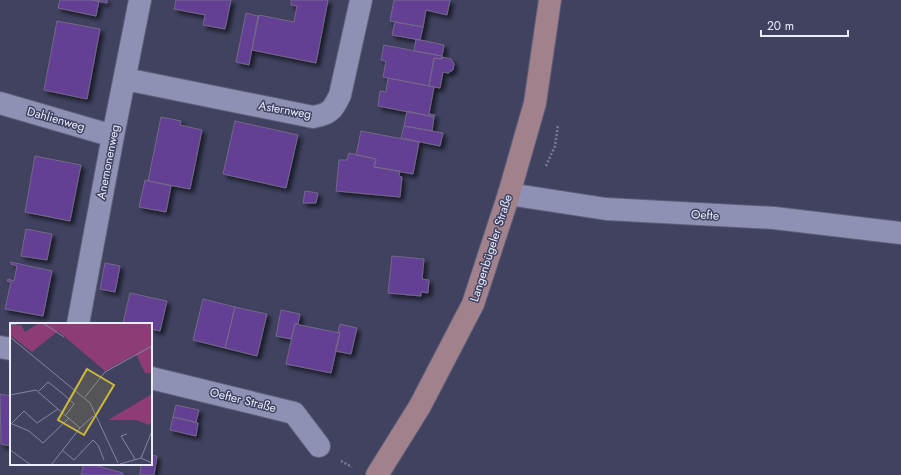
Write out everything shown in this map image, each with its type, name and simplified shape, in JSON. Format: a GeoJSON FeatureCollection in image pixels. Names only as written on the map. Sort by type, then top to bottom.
{"type":"FeatureCollection","features":[{"type":"Feature","properties":{"kind":"main road","name":"Langenbügeler Straße"},"geometry":{"type":"LineString","coordinates":[[377,475],[420,406],[473,304],[510,194],[535,103],[550,0]]}},
{"type":"Feature","properties":{"kind":"street","name":"Anemonenweg"},"geometry":{"type":"LineString","coordinates":[[78,323],[140,0]]}},
{"type":"Feature","properties":{"kind":"street","name":"Asternweg"},"geometry":{"type":"LineString","coordinates":[[125,79],[313,117],[325,115],[335,107],[340,94],[361,0]]}},
{"type":"Feature","properties":{"kind":"street","name":"Dahlienweg"},"geometry":{"type":"LineString","coordinates":[[0,103],[113,136]]}},
{"type":"Feature","properties":{"kind":"street","name":"Oefte"},"geometry":{"type":"LineString","coordinates":[[510,194],[606,209],[774,218],[901,233]]}},
{"type":"Feature","properties":{"kind":"street"},"geometry":{"type":"LineString","coordinates":[[0,347],[10,349]]}},
{"type":"Feature","properties":{"kind":"street","name":"Oefter Straße"},"geometry":{"type":"LineString","coordinates":[[152,378],[294,413],[319,446]]}},
{"type":"Feature","properties":{"kind":"building"},"geometry":{"type":"Polygon","coordinates":[[[60,0],[99,1],[96,16],[58,8],[60,0]]]}},
{"type":"Feature","properties":{"kind":"building"},"geometry":{"type":"Polygon","coordinates":[[[92,0],[107,0],[107,3],[92,0]]]}},
{"type":"Feature","properties":{"kind":"building"},"geometry":{"type":"Polygon","coordinates":[[[176,0],[231,0],[225,29],[203,25],[205,15],[174,9],[176,0]]]}},
{"type":"Feature","properties":{"kind":"building"},"geometry":{"type":"Polygon","coordinates":[[[291,0],[328,0],[316,63],[252,50],[259,15],[294,22],[297,6],[291,5],[291,0]]]}},
{"type":"Feature","properties":{"kind":"building"},"geometry":{"type":"Polygon","coordinates":[[[394,0],[450,0],[447,15],[426,10],[423,27],[390,21],[394,0]]]}},
{"type":"Feature","properties":{"kind":"building"},"geometry":{"type":"Polygon","coordinates":[[[246,13],[258,16],[249,65],[236,62],[246,13]]]}},
{"type":"Feature","properties":{"kind":"building"},"geometry":{"type":"Polygon","coordinates":[[[57,21],[100,29],[87,99],[44,90],[57,21]]]}},
{"type":"Feature","properties":{"kind":"building"},"geometry":{"type":"Polygon","coordinates":[[[395,22],[423,27],[420,40],[392,35],[395,22]]]}},
{"type":"Feature","properties":{"kind":"building"},"geometry":{"type":"Polygon","coordinates":[[[416,39],[444,45],[442,56],[414,51],[416,39]]]}},
{"type":"Feature","properties":{"kind":"building"},"geometry":{"type":"Polygon","coordinates":[[[384,45],[442,56],[442,59],[434,58],[429,86],[383,77],[386,61],[381,60],[384,45]]]}},
{"type":"Feature","properties":{"kind":"building"},"geometry":{"type":"Polygon","coordinates":[[[442,57],[451,59],[454,64],[453,70],[448,73],[443,72],[440,88],[429,86],[434,58],[442,59],[442,57]]]}},
{"type":"Feature","properties":{"kind":"building"},"geometry":{"type":"Polygon","coordinates":[[[388,78],[434,87],[429,114],[435,115],[434,117],[378,106],[380,91],[386,92],[388,78]]]}},
{"type":"Feature","properties":{"kind":"building"},"geometry":{"type":"Polygon","coordinates":[[[407,111],[434,117],[432,131],[404,126],[407,111]]]}},
{"type":"Feature","properties":{"kind":"building"},"geometry":{"type":"Polygon","coordinates":[[[161,117],[181,121],[180,125],[202,130],[190,189],[148,181],[161,117]]]}},
{"type":"Feature","properties":{"kind":"building"},"geometry":{"type":"Polygon","coordinates":[[[235,121],[298,135],[286,188],[223,174],[235,121]]]}},
{"type":"Feature","properties":{"kind":"building"},"geometry":{"type":"Polygon","coordinates":[[[404,126],[443,133],[440,146],[401,138],[404,126]]]}},
{"type":"Feature","properties":{"kind":"building"},"geometry":{"type":"Polygon","coordinates":[[[361,131],[419,142],[413,174],[374,167],[376,159],[356,155],[361,131]]]}},
{"type":"Feature","properties":{"kind":"building"},"geometry":{"type":"Polygon","coordinates":[[[349,153],[376,159],[374,167],[400,171],[399,176],[402,177],[400,197],[336,191],[339,160],[347,160],[349,153]]]}},
{"type":"Feature","properties":{"kind":"building"},"geometry":{"type":"Polygon","coordinates":[[[35,156],[81,165],[70,221],[25,212],[35,156]]]}},
{"type":"Feature","properties":{"kind":"building"},"geometry":{"type":"Polygon","coordinates":[[[145,180],[171,186],[166,212],[139,207],[145,180]]]}},
{"type":"Feature","properties":{"kind":"building"},"geometry":{"type":"Polygon","coordinates":[[[305,191],[318,193],[316,203],[303,203],[305,191]]]}},
{"type":"Feature","properties":{"kind":"building"},"geometry":{"type":"Polygon","coordinates":[[[26,229],[52,234],[47,260],[21,256],[26,229]]]}},
{"type":"Feature","properties":{"kind":"building"},"geometry":{"type":"Polygon","coordinates":[[[392,256],[424,259],[422,279],[429,280],[428,293],[421,292],[421,296],[388,293],[392,256]]]}},
{"type":"Feature","properties":{"kind":"building"},"geometry":{"type":"Polygon","coordinates":[[[11,262],[52,271],[43,316],[5,309],[11,282],[7,281],[8,279],[14,281],[17,266],[11,264],[11,262]]]}},
{"type":"Feature","properties":{"kind":"building"},"geometry":{"type":"Polygon","coordinates":[[[105,263],[120,266],[115,292],[100,289],[105,263]]]}},
{"type":"Feature","properties":{"kind":"building"},"geometry":{"type":"Polygon","coordinates":[[[130,293],[167,301],[160,331],[152,329],[152,323],[123,323],[130,293]]]}},
{"type":"Feature","properties":{"kind":"building"},"geometry":{"type":"Polygon","coordinates":[[[203,299],[235,307],[225,348],[193,340],[203,299]]]}},
{"type":"Feature","properties":{"kind":"building"},"geometry":{"type":"Polygon","coordinates":[[[235,307],[267,314],[257,356],[225,348],[235,307]]]}},
{"type":"Feature","properties":{"kind":"building"},"geometry":{"type":"Polygon","coordinates":[[[281,310],[300,314],[298,324],[295,324],[291,339],[276,336],[281,310]]]}},
{"type":"Feature","properties":{"kind":"building"},"geometry":{"type":"Polygon","coordinates":[[[295,324],[340,333],[331,373],[286,364],[295,324]]]}},
{"type":"Feature","properties":{"kind":"building"},"geometry":{"type":"Polygon","coordinates":[[[340,324],[357,328],[351,354],[335,351],[340,333],[338,332],[340,324]]]}},
{"type":"Feature","properties":{"kind":"building"},"geometry":{"type":"Polygon","coordinates":[[[0,394],[10,396],[10,446],[1,444],[0,394]]]}},
{"type":"Feature","properties":{"kind":"building"},"geometry":{"type":"Polygon","coordinates":[[[176,405],[199,410],[196,422],[173,417],[176,405]]]}},
{"type":"Feature","properties":{"kind":"building"},"geometry":{"type":"Polygon","coordinates":[[[173,417],[198,423],[196,436],[170,430],[173,417]]]}},
{"type":"Feature","properties":{"kind":"building"},"geometry":{"type":"Polygon","coordinates":[[[152,455],[157,456],[154,475],[140,475],[141,465],[152,465],[152,455]]]}},
{"type":"Feature","properties":{"kind":"building"},"geometry":{"type":"Polygon","coordinates":[[[84,465],[94,465],[123,473],[123,475],[81,475],[84,465]]]}}]}
